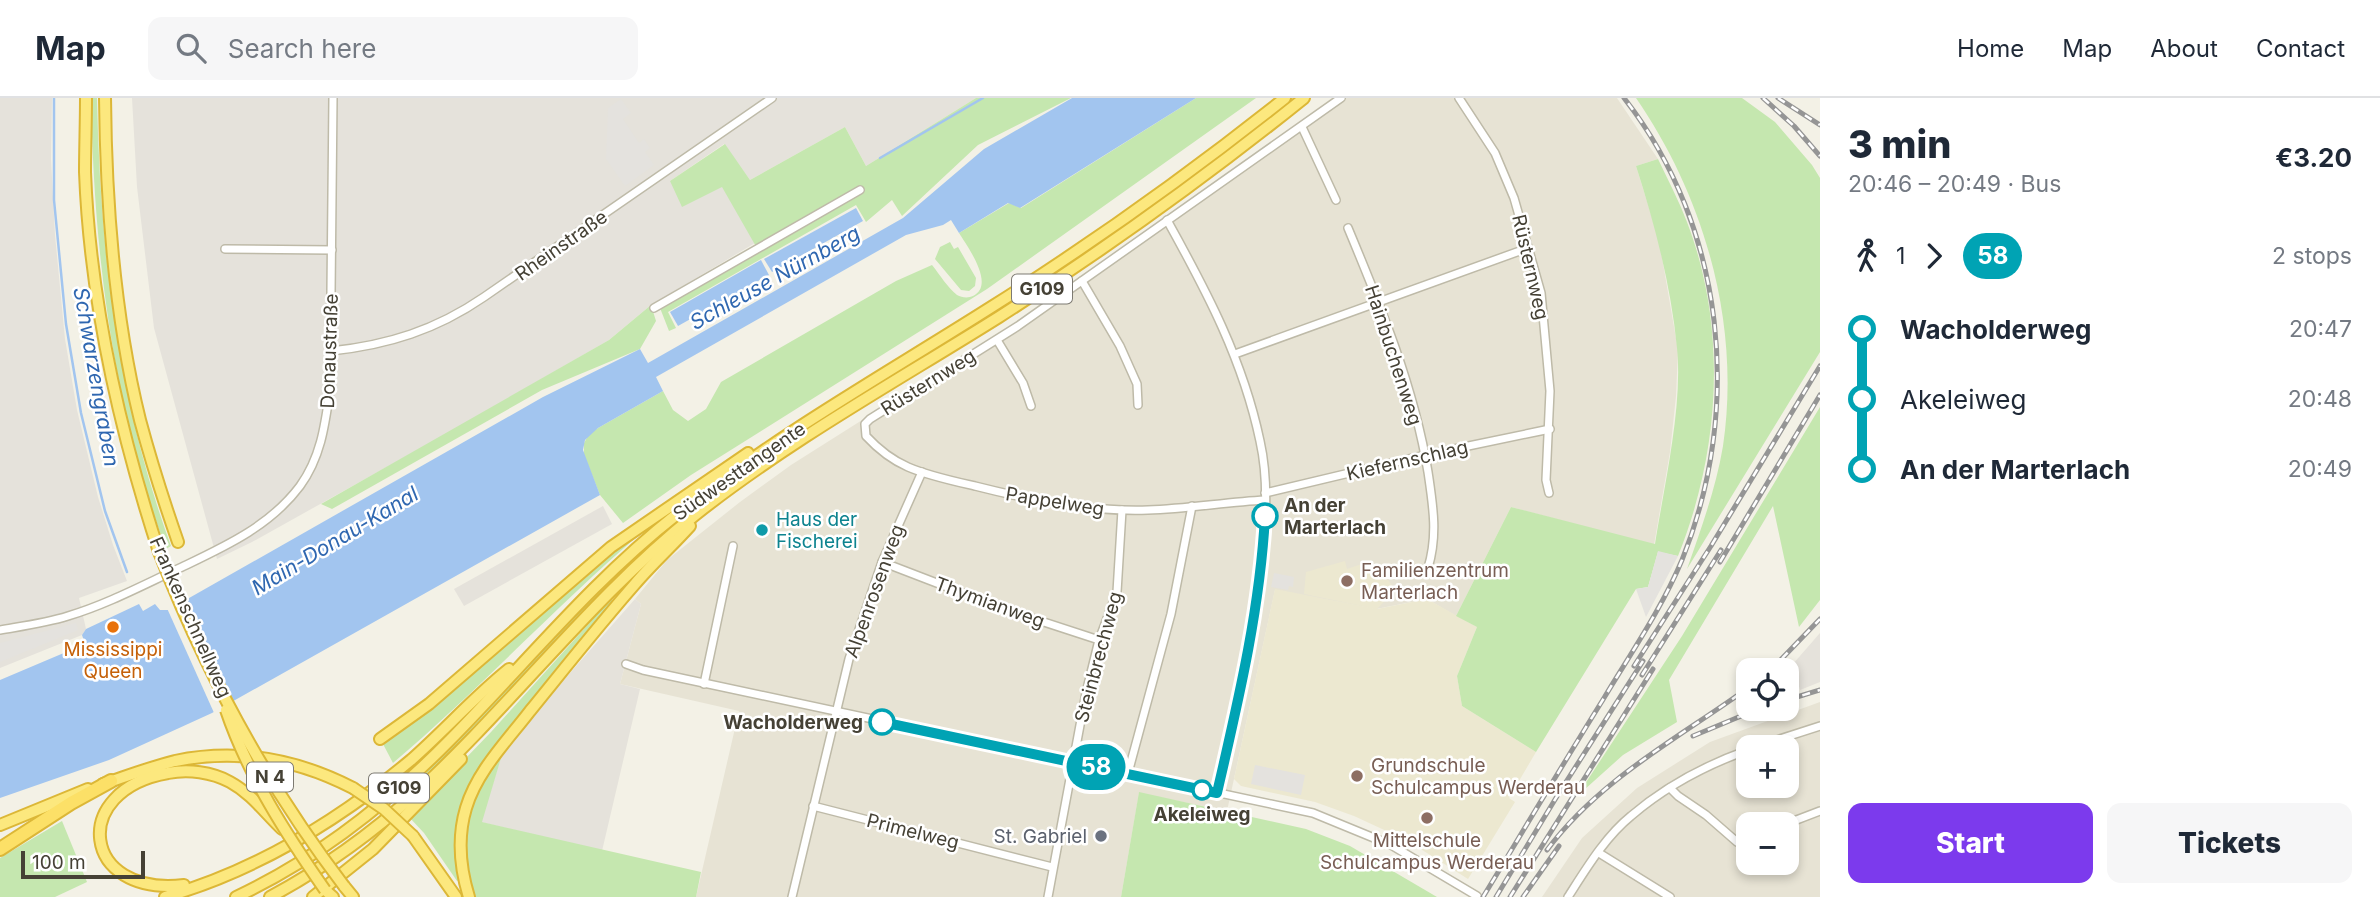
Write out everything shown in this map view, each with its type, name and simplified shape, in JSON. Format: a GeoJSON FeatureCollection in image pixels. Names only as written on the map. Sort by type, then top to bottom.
{"type":"FeatureCollection","features":[{"type":"Feature","properties":{"kind":"highway","name":"Frankenschnellweg"},"geometry":{"type":"LineString","coordinates":[[86,98],[85,171],[92,259],[103,340],[120,423],[159,552],[218,684],[284,800],[353,897]]}},
{"type":"Feature","properties":{"kind":"highway","name":"Frankenschnellweg"},"geometry":{"type":"LineString","coordinates":[[105,98],[110,229],[123,335],[140,419],[157,482],[178,542]]}},
{"type":"Feature","properties":{"kind":"highway","name":"Südwesttangente"},"geometry":{"type":"LineString","coordinates":[[236,897],[297,864],[367,814],[444,746],[597,584],[645,541],[719,482],[776,442],[1060,262],[1161,192],[1285,98]]}},
{"type":"Feature","properties":{"kind":"highway","name":"Südwesttangente"},"geometry":{"type":"LineString","coordinates":[[270,897],[328,862],[380,824],[429,781],[617,584],[665,540],[715,500],[794,445],[1077,265],[1178,194],[1304,98]]}},
{"type":"Feature","properties":{"kind":"highway"},"geometry":{"type":"LineString","coordinates":[[380,740],[429,704],[567,582],[631,532],[758,446],[776,442]]}},
{"type":"Feature","properties":{"kind":"highway"},"geometry":{"type":"LineString","coordinates":[[469,897],[460,845],[466,807],[478,781],[591,635],[648,569],[715,500]]}},
{"type":"Feature","properties":{"kind":"highway"},"geometry":{"type":"LineString","coordinates":[[165,897],[283,848],[341,814],[413,758],[498,678],[537,647]]}},
{"type":"Feature","properties":{"kind":"highway"},"geometry":{"type":"LineString","coordinates":[[218,684],[243,751],[282,829]]}},
{"type":"Feature","properties":{"kind":"highway"},"geometry":{"type":"LineString","coordinates":[[313,897],[362,858],[421,802],[462,758],[492,717]]}},
{"type":"Feature","properties":{"kind":"highway"},"geometry":{"type":"LineString","coordinates":[[0,825],[66,796],[175,761],[240,755],[317,771],[353,788],[384,810],[413,836],[456,897]]}},
{"type":"Feature","properties":{"kind":"highway"},"geometry":{"type":"LineString","coordinates":[[211,880],[161,889],[144,888],[129,883],[112,869],[102,852],[100,835],[107,809],[117,796],[139,781],[156,775],[188,771],[205,773],[230,782],[254,799],[282,829],[329,895]]}},
{"type":"Feature","properties":{"kind":"highway"},"geometry":{"type":"LineString","coordinates":[[0,849],[71,803],[111,782]]}},
{"type":"Feature","properties":{"kind":"street","name":"Donaustraße"},"geometry":{"type":"LineString","coordinates":[[0,629],[66,616],[114,599],[216,550],[247,534],[274,515],[301,484],[318,452],[324,433],[330,390],[333,98]]}},
{"type":"Feature","properties":{"kind":"street","name":"Rheinstraße"},"geometry":{"type":"LineString","coordinates":[[331,351],[368,347],[419,332],[450,318],[772,98]]}},
{"type":"Feature","properties":{"kind":"street","name":"Rüsternweg"},"geometry":{"type":"LineString","coordinates":[[865,428],[870,419],[997,340],[1341,98]]}},
{"type":"Feature","properties":{"kind":"street","name":"Rüsternweg"},"geometry":{"type":"LineString","coordinates":[[1459,98],[1495,153],[1514,198],[1541,293],[1547,341],[1550,429],[1546,480],[1549,493]]}},
{"type":"Feature","properties":{"kind":"street"},"geometry":{"type":"LineString","coordinates":[[1302,127],[1336,200]]}},
{"type":"Feature","properties":{"kind":"street"},"geometry":{"type":"LineString","coordinates":[[654,309],[860,190]]}},
{"type":"Feature","properties":{"kind":"street"},"geometry":{"type":"LineString","coordinates":[[1167,220],[1235,354],[1261,443],[1265,496],[1261,565],[1247,658],[1217,793]]}},
{"type":"Feature","properties":{"kind":"street","name":"Hainbuchenweg"},"geometry":{"type":"LineString","coordinates":[[1348,228],[1379,302],[1408,383],[1425,455],[1435,517],[1433,552],[1428,568]]}},
{"type":"Feature","properties":{"kind":"street"},"geometry":{"type":"LineString","coordinates":[[1235,354],[1528,248]]}},
{"type":"Feature","properties":{"kind":"street"},"geometry":{"type":"LineString","coordinates":[[225,249],[332,250]]}},
{"type":"Feature","properties":{"kind":"street"},"geometry":{"type":"LineString","coordinates":[[1082,281],[1126,359],[1137,384],[1138,405]]}},
{"type":"Feature","properties":{"kind":"street","name":"Rüsternweg"},"geometry":{"type":"LineString","coordinates":[[997,340],[1023,383],[1031,406]]}},
{"type":"Feature","properties":{"kind":"street","name":"Pappelweg"},"geometry":{"type":"LineString","coordinates":[[865,428],[866,436],[887,456],[922,472],[1014,496],[1066,505],[1122,510],[1192,506],[1265,496]]}},
{"type":"Feature","properties":{"kind":"street","name":"Kiefernschlag"},"geometry":{"type":"LineString","coordinates":[[1265,496],[1425,455],[1550,429]]}},
{"type":"Feature","properties":{"kind":"street","name":"Alpenrosenweg"},"geometry":{"type":"LineString","coordinates":[[835,712],[861,618],[882,562],[922,472]]}},
{"type":"Feature","properties":{"kind":"street"},"geometry":{"type":"LineString","coordinates":[[1128,773],[1171,614],[1192,506]]}},
{"type":"Feature","properties":{"kind":"street","name":"Steinbrechweg"},"geometry":{"type":"LineString","coordinates":[[1048,897],[1099,640],[1117,592],[1122,510]]}},
{"type":"Feature","properties":{"kind":"street"},"geometry":{"type":"LineString","coordinates":[[704,684],[733,546]]}},
{"type":"Feature","properties":{"kind":"street","name":"Thymianweg"},"geometry":{"type":"LineString","coordinates":[[882,562],[1007,610],[1099,640]]}},
{"type":"Feature","properties":{"kind":"street"},"geometry":{"type":"LineString","coordinates":[[625,664],[704,684],[1313,813],[1391,845],[1477,896]]}},
{"type":"Feature","properties":{"kind":"street"},"geometry":{"type":"LineString","coordinates":[[795,896],[835,712]]}},
{"type":"Feature","properties":{"kind":"street"},"geometry":{"type":"LineString","coordinates":[[1792,735],[1820,726]]}},
{"type":"Feature","properties":{"kind":"street"},"geometry":{"type":"LineString","coordinates":[[1568,897],[1599,853],[1630,817],[1691,774],[1736,755]]}},
{"type":"Feature","properties":{"kind":"street"},"geometry":{"type":"LineString","coordinates":[[1670,788],[1706,814],[1736,841]]}},
{"type":"Feature","properties":{"kind":"street","name":"Primelweg"},"geometry":{"type":"LineString","coordinates":[[813,806],[1052,867]]}},
{"type":"Feature","properties":{"kind":"street"},"geometry":{"type":"LineString","coordinates":[[1799,819],[1820,811]]}},
{"type":"Feature","properties":{"kind":"street"},"geometry":{"type":"LineString","coordinates":[[1599,853],[1670,897]]}},
{"type":"Feature","properties":{"kind":"shaded area"},"geometry":{"type":"Polygon","coordinates":[[[0,98],[52,98],[51,159],[55,235],[65,339],[77,410],[98,497],[127,581],[79,598],[86,629],[82,635],[0,668],[0,98]]]}},
{"type":"Feature","properties":{"kind":"shaded area"},"geometry":{"type":"Polygon","coordinates":[[[132,98],[976,98],[866,166],[845,127],[750,180],[724,144],[670,181],[722,186],[755,243],[651,305],[609,340],[446,434],[217,559],[154,328],[137,187],[132,98]]]}},
{"type":"Feature","properties":{"kind":"shaded area"},"geometry":{"type":"Polygon","coordinates":[[[1332,98],[1617,98],[1658,159],[1636,166],[1659,240],[1678,350],[1670,452],[1654,545],[1511,507],[1456,616],[1427,599],[1376,609],[1275,590],[1227,811],[1139,793],[1121,897],[696,897],[739,711],[620,684],[641,604],[635,599],[667,560],[791,465],[1014,324],[1332,98]]]}},
{"type":"Feature","properties":{"kind":"shaded area"},"geometry":{"type":"Polygon","coordinates":[[[621,99],[631,113],[623,119],[639,143],[644,139],[650,148],[645,152],[654,165],[625,186],[606,159],[608,108],[621,99]]]}},
{"type":"Feature","properties":{"kind":"shaded area"},"geometry":{"type":"Polygon","coordinates":[[[603,506],[612,524],[464,606],[454,589],[603,506]]]}},
{"type":"Feature","properties":{"kind":"shaded area"},"geometry":{"type":"Polygon","coordinates":[[[1658,551],[1678,556],[1646,617],[1636,589],[1648,587],[1658,551]]]}},
{"type":"Feature","properties":{"kind":"shaded area","name":"Familienzentrum Marterlach"},"geometry":{"type":"Polygon","coordinates":[[[1345,561],[1347,569],[1368,562],[1378,565],[1395,590],[1377,609],[1304,594],[1306,572],[1345,561]]]}},
{"type":"Feature","properties":{"kind":"shaded area"},"geometry":{"type":"Polygon","coordinates":[[[1274,573],[1294,577],[1293,587],[1289,586],[1288,590],[1271,587],[1274,573]]]}},
{"type":"Feature","properties":{"kind":"shaded area"},"geometry":{"type":"Polygon","coordinates":[[[1275,589],[1377,609],[1427,599],[1477,627],[1457,676],[1462,706],[1536,752],[1509,798],[1515,802],[1468,879],[1408,841],[1354,816],[1315,802],[1241,786],[1234,779],[1275,589]]]}},
{"type":"Feature","properties":{"kind":"shaded area"},"geometry":{"type":"Polygon","coordinates":[[[635,599],[641,604],[620,684],[640,689],[602,851],[481,822],[504,748],[635,599]]]}},
{"type":"Feature","properties":{"kind":"shaded area"},"geometry":{"type":"Polygon","coordinates":[[[76,623],[78,630],[0,662],[0,643],[76,623]]]}},
{"type":"Feature","properties":{"kind":"shaded area"},"geometry":{"type":"Polygon","coordinates":[[[1820,633],[1820,682],[1800,690],[1798,658],[1820,633]]]}},
{"type":"Feature","properties":{"kind":"shaded area"},"geometry":{"type":"Polygon","coordinates":[[[1820,702],[1820,897],[1542,897],[1582,838],[1637,788],[1710,742],[1768,721],[1799,721],[1799,710],[1820,702]]]}},
{"type":"Feature","properties":{"kind":"shaded area"},"geometry":{"type":"Polygon","coordinates":[[[1255,765],[1305,775],[1301,795],[1251,784],[1255,765]]]}},
{"type":"Feature","properties":{"kind":"green space"},"geometry":{"type":"Polygon","coordinates":[[[91,98],[97,98],[102,212],[115,325],[138,437],[171,546],[166,549],[132,439],[109,327],[96,213],[91,98]]]}},
{"type":"Feature","properties":{"kind":"green space"},"geometry":{"type":"Polygon","coordinates":[[[976,98],[1071,98],[978,145],[902,216],[892,200],[866,222],[856,205],[668,312],[676,328],[669,331],[660,308],[758,250],[722,187],[682,207],[670,181],[725,144],[750,180],[845,127],[866,166],[976,98]]]}},
{"type":"Feature","properties":{"kind":"green space"},"geometry":{"type":"Polygon","coordinates":[[[1196,98],[1256,98],[987,289],[691,475],[623,523],[600,495],[584,455],[584,443],[589,434],[598,428],[663,391],[673,410],[688,421],[706,409],[721,382],[896,281],[932,265],[957,295],[973,296],[979,291],[981,275],[959,233],[1009,203],[1021,208],[1196,98]]]}},
{"type":"Feature","properties":{"kind":"green space"},"geometry":{"type":"Polygon","coordinates":[[[1636,98],[1742,98],[1775,122],[1820,178],[1820,352],[1687,569],[1703,524],[1723,446],[1727,355],[1722,309],[1699,220],[1660,137],[1636,98]]]}},
{"type":"Feature","properties":{"kind":"green space"},"geometry":{"type":"Polygon","coordinates":[[[1658,159],[1687,222],[1709,305],[1714,390],[1703,475],[1678,556],[1658,552],[1648,587],[1636,589],[1536,752],[1462,706],[1457,676],[1477,627],[1456,616],[1511,507],[1655,544],[1675,421],[1677,348],[1661,256],[1636,166],[1658,159]]]}},
{"type":"Feature","properties":{"kind":"green space"},"geometry":{"type":"Polygon","coordinates":[[[950,242],[954,249],[958,247],[976,278],[975,286],[969,291],[961,290],[935,259],[940,247],[950,242]]]}},
{"type":"Feature","properties":{"kind":"green space"},"geometry":{"type":"Polygon","coordinates":[[[651,305],[656,321],[640,349],[542,390],[332,509],[321,504],[609,340],[651,305]]]}},
{"type":"Feature","properties":{"kind":"green space"},"geometry":{"type":"Polygon","coordinates":[[[1820,407],[1820,600],[1799,627],[1773,506],[1669,680],[1677,722],[1623,755],[1584,790],[1583,787],[1682,636],[1820,407]]]}},
{"type":"Feature","properties":{"kind":"green space"},"geometry":{"type":"Polygon","coordinates":[[[756,461],[760,462],[649,547],[603,591],[426,775],[395,804],[391,801],[603,584],[679,517],[756,461]]]}},
{"type":"Feature","properties":{"kind":"green space"},"geometry":{"type":"Polygon","coordinates":[[[647,528],[393,763],[383,744],[440,700],[574,580],[647,528]]]}},
{"type":"Feature","properties":{"kind":"green space"},"geometry":{"type":"Polygon","coordinates":[[[611,599],[614,603],[468,792],[461,880],[457,881],[424,833],[409,817],[491,732],[611,599]]]}},
{"type":"Feature","properties":{"kind":"green space"},"geometry":{"type":"Polygon","coordinates":[[[504,748],[482,822],[701,872],[696,897],[473,897],[467,876],[463,841],[473,797],[504,748]]]}},
{"type":"Feature","properties":{"kind":"green space"},"geometry":{"type":"Polygon","coordinates":[[[1139,792],[1306,829],[1350,846],[1437,897],[1121,897],[1139,792]]]}},
{"type":"Feature","properties":{"kind":"green space"},"geometry":{"type":"Polygon","coordinates":[[[62,821],[87,882],[55,897],[0,897],[0,858],[62,821]]]}},
{"type":"Feature","properties":{"kind":"water","name":"Main-Donau-Kanal"},"geometry":{"type":"Polygon","coordinates":[[[1072,98],[1196,98],[1020,208],[1008,203],[959,233],[951,220],[943,225],[906,235],[656,377],[663,391],[598,428],[585,440],[583,450],[600,495],[212,713],[109,760],[0,798],[0,680],[85,644],[82,635],[86,629],[139,604],[143,611],[155,604],[160,610],[168,610],[543,397],[640,349],[648,363],[903,218],[984,149],[1072,98]]]}},
{"type":"Feature","properties":{"kind":"water"},"geometry":{"type":"Polygon","coordinates":[[[856,208],[863,221],[772,272],[764,259],[856,208]]]}},
{"type":"Feature","properties":{"kind":"water"},"geometry":{"type":"Polygon","coordinates":[[[761,260],[769,275],[678,326],[670,312],[761,260]]]}},
{"type":"Feature","properties":{"kind":"pier"},"geometry":{"type":"Polygon","coordinates":[[[185,597],[235,704],[215,715],[166,606],[185,597]]]}},
{"type":"Feature","properties":{"kind":"waterway","name":"Schwarzengraben"},"geometry":{"type":"LineString","coordinates":[[54,98],[54,200],[66,324],[81,413],[105,511],[127,572]]}},
{"type":"Feature","properties":{"kind":"waterway"},"geometry":{"type":"LineString","coordinates":[[880,158],[983,98]]}},
{"type":"Feature","properties":{"kind":"railway"},"geometry":{"type":"LineString","coordinates":[[1483,897],[1665,595],[1682,560],[1701,502],[1713,442],[1717,382],[1714,321],[1703,261],[1685,204],[1658,149],[1624,98]]}},
{"type":"Feature","properties":{"kind":"railway"},"geometry":{"type":"LineString","coordinates":[[1763,98],[1794,126],[1820,156]]}},
{"type":"Feature","properties":{"kind":"railway"},"geometry":{"type":"LineString","coordinates":[[1778,98],[1820,125]]}},
{"type":"Feature","properties":{"kind":"railway"},"geometry":{"type":"LineString","coordinates":[[1634,666],[1711,546],[1820,366]]}},
{"type":"Feature","properties":{"kind":"railway"},"geometry":{"type":"LineString","coordinates":[[1720,562],[1820,395]]}},
{"type":"Feature","properties":{"kind":"railway"},"geometry":{"type":"LineString","coordinates":[[1642,675],[1721,550]]}},
{"type":"Feature","properties":{"kind":"railway"},"geometry":{"type":"LineString","coordinates":[[1783,658],[1820,619]]}},
{"type":"Feature","properties":{"kind":"railway"},"geometry":{"type":"LineString","coordinates":[[1496,897],[1643,661]]}},
{"type":"Feature","properties":{"kind":"railway"},"geometry":{"type":"LineString","coordinates":[[1510,897],[1653,669]]}},
{"type":"Feature","properties":{"kind":"railway"},"geometry":{"type":"LineString","coordinates":[[1799,696],[1820,690]]}},
{"type":"Feature","properties":{"kind":"railway"},"geometry":{"type":"LineString","coordinates":[[1547,850],[1568,825],[1615,781],[1736,696]]}},
{"type":"Feature","properties":{"kind":"railway"},"geometry":{"type":"LineString","coordinates":[[1693,736],[1736,718]]}},
{"type":"Feature","properties":{"kind":"railway"},"geometry":{"type":"LineString","coordinates":[[1523,897],[1559,846]]}},
{"type":"Feature","properties":{"kind":"bus line","name":"58"},"geometry":{"type":"LineString","coordinates":[[882,722],[1217,793],[1247,658],[1265,516]]}},
{"type":"Feature","properties":{"kind":"place","name":"An der Marterlach"},"geometry":{"type":"Point","coordinates":[1265,516]}},
{"type":"Feature","properties":{"kind":"place","name":"Haus der Fischerei"},"geometry":{"type":"Point","coordinates":[762,530]}},
{"type":"Feature","properties":{"kind":"place","name":"Familienzentrum Marterlach"},"geometry":{"type":"Point","coordinates":[1347,581]}},
{"type":"Feature","properties":{"kind":"place","name":"Mississippi Queen"},"geometry":{"type":"Point","coordinates":[113,627]}},
{"type":"Feature","properties":{"kind":"place","name":"Wacholderweg"},"geometry":{"type":"Point","coordinates":[882,722]}},
{"type":"Feature","properties":{"kind":"place","name":"Grundschule Schulcampus Werderau"},"geometry":{"type":"Point","coordinates":[1357,776]}},
{"type":"Feature","properties":{"kind":"place","name":"Akeleiweg"},"geometry":{"type":"Point","coordinates":[1202,790]}},
{"type":"Feature","properties":{"kind":"place","name":"Mittelschule Schulcampus Werderau"},"geometry":{"type":"Point","coordinates":[1427,818]}},
{"type":"Feature","properties":{"kind":"place","name":"St. Gabriel"},"geometry":{"type":"Point","coordinates":[1101,836]}},
{"type":"Feature","properties":{"kind":"water label","name":"Schleuse Nürnberg"},"geometry":{"type":"Point","coordinates":[775,278]}}]}
